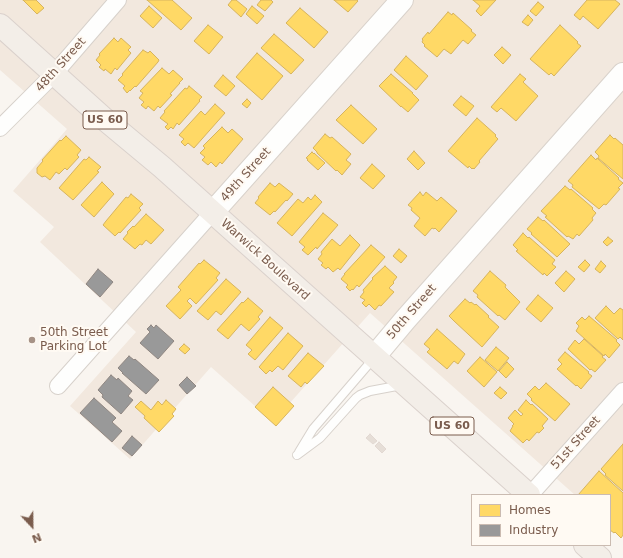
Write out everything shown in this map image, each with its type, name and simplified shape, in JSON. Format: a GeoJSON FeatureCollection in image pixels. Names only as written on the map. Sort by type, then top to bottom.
{"type":"FeatureCollection","features":[{"type":"Feature","properties":{"kind":"main road","name":"Warwick Boulevard"},"geometry":{"type":"LineString","coordinates":[[0,25],[102,117],[162,167],[528,494]]}},
{"type":"Feature","properties":{"kind":"main road"},"geometry":{"type":"LineString","coordinates":[[586,546],[600,558]]}},
{"type":"Feature","properties":{"kind":"street","name":"48th Street"},"geometry":{"type":"LineString","coordinates":[[0,128],[54,74],[118,0]]}},
{"type":"Feature","properties":{"kind":"street","name":"49th Street"},"geometry":{"type":"LineString","coordinates":[[58,386],[402,0]]}},
{"type":"Feature","properties":{"kind":"street","name":"50th Street"},"geometry":{"type":"LineString","coordinates":[[374,357],[623,74]]}},
{"type":"Feature","properties":{"kind":"street","name":"51st Street"},"geometry":{"type":"LineString","coordinates":[[530,494],[623,391]]}},
{"type":"Feature","properties":{"kind":"lane","name":"50th Street"},"geometry":{"type":"LineString","coordinates":[[374,357],[313,429],[297,455],[320,438],[360,395],[405,384]]}},
{"type":"Feature","properties":{"kind":"shaded area"},"geometry":{"type":"Polygon","coordinates":[[[0,0],[623,0],[623,537],[611,527],[611,494],[574,494],[370,313],[273,422],[211,367],[130,459],[70,406],[136,332],[40,242],[54,227],[13,191],[67,129],[0,70],[0,0]]]}},
{"type":"Feature","properties":{"kind":"building: Homes"},"geometry":{"type":"Polygon","coordinates":[[[23,0],[36,0],[44,8],[37,14],[23,0]]]}},
{"type":"Feature","properties":{"kind":"building: Homes"},"geometry":{"type":"Polygon","coordinates":[[[147,0],[172,0],[192,18],[181,30],[147,0]]]}},
{"type":"Feature","properties":{"kind":"building: Homes"},"geometry":{"type":"Polygon","coordinates":[[[232,0],[236,0],[247,9],[241,17],[228,5],[232,0]]]}},
{"type":"Feature","properties":{"kind":"building: Homes"},"geometry":{"type":"Polygon","coordinates":[[[261,0],[271,0],[273,2],[265,11],[257,5],[261,0]]]}},
{"type":"Feature","properties":{"kind":"building: Homes"},"geometry":{"type":"Polygon","coordinates":[[[334,0],[357,0],[358,1],[348,12],[334,0]]]}},
{"type":"Feature","properties":{"kind":"building: Homes"},"geometry":{"type":"Polygon","coordinates":[[[473,0],[496,0],[481,16],[476,11],[480,6],[473,0]]]}},
{"type":"Feature","properties":{"kind":"building: Homes"},"geometry":{"type":"Polygon","coordinates":[[[587,0],[615,0],[620,4],[598,29],[583,16],[580,20],[574,15],[587,0]]]}},
{"type":"Feature","properties":{"kind":"building: Homes"},"geometry":{"type":"Polygon","coordinates":[[[538,2],[544,7],[536,16],[530,11],[538,2]]]}},
{"type":"Feature","properties":{"kind":"building: Homes"},"geometry":{"type":"Polygon","coordinates":[[[149,6],[162,18],[153,28],[140,16],[149,6]]]}},
{"type":"Feature","properties":{"kind":"building: Homes"},"geometry":{"type":"Polygon","coordinates":[[[252,6],[264,16],[257,24],[246,14],[252,6]]]}},
{"type":"Feature","properties":{"kind":"building: Homes"},"geometry":{"type":"Polygon","coordinates":[[[300,8],[328,32],[314,48],[286,23],[300,8]]]}},
{"type":"Feature","properties":{"kind":"building: Homes"},"geometry":{"type":"Polygon","coordinates":[[[448,12],[452,15],[453,13],[476,35],[468,44],[463,40],[451,54],[444,49],[437,57],[424,46],[425,45],[422,42],[422,39],[428,32],[429,34],[448,12]]]}},
{"type":"Feature","properties":{"kind":"building: Homes"},"geometry":{"type":"Polygon","coordinates":[[[528,15],[533,20],[528,26],[522,22],[528,15]]]}},
{"type":"Feature","properties":{"kind":"building: Homes"},"geometry":{"type":"Polygon","coordinates":[[[208,25],[223,37],[209,54],[194,41],[208,25]]]}},
{"type":"Feature","properties":{"kind":"building: Homes"},"geometry":{"type":"Polygon","coordinates":[[[560,25],[581,46],[554,76],[551,73],[549,75],[530,59],[560,25]]]}},
{"type":"Feature","properties":{"kind":"building: Homes"},"geometry":{"type":"Polygon","coordinates":[[[274,34],[304,60],[291,74],[261,48],[274,34]]]}},
{"type":"Feature","properties":{"kind":"building: Homes"},"geometry":{"type":"Polygon","coordinates":[[[114,38],[118,42],[121,38],[131,47],[128,50],[131,53],[117,70],[115,68],[111,74],[105,69],[104,71],[99,67],[101,65],[96,60],[100,55],[99,54],[114,38]]]}},
{"type":"Feature","properties":{"kind":"building: Homes"},"geometry":{"type":"Polygon","coordinates":[[[502,47],[511,55],[503,64],[494,55],[502,47]]]}},
{"type":"Feature","properties":{"kind":"building: Homes"},"geometry":{"type":"Polygon","coordinates":[[[143,50],[148,53],[150,51],[159,60],[136,87],[135,86],[127,93],[123,88],[125,86],[118,80],[143,50]]]}},
{"type":"Feature","properties":{"kind":"building: Homes"},"geometry":{"type":"Polygon","coordinates":[[[257,53],[283,76],[262,100],[236,77],[257,53]]]}},
{"type":"Feature","properties":{"kind":"building: Homes"},"geometry":{"type":"Polygon","coordinates":[[[406,56],[428,76],[416,90],[394,70],[406,56]]]}},
{"type":"Feature","properties":{"kind":"building: Homes"},"geometry":{"type":"Polygon","coordinates":[[[162,68],[169,74],[173,70],[183,79],[170,94],[172,95],[160,108],[158,106],[154,111],[148,106],[146,109],[141,105],[144,102],[139,98],[143,93],[140,91],[162,68]]]}},
{"type":"Feature","properties":{"kind":"building: Homes"},"geometry":{"type":"Polygon","coordinates":[[[391,74],[419,100],[408,112],[379,86],[391,74]]]}},
{"type":"Feature","properties":{"kind":"building: Homes"},"geometry":{"type":"Polygon","coordinates":[[[520,74],[526,79],[523,82],[538,96],[516,121],[501,108],[497,112],[491,107],[520,74]]]}},
{"type":"Feature","properties":{"kind":"building: Homes"},"geometry":{"type":"Polygon","coordinates":[[[223,75],[235,86],[226,96],[214,86],[223,75]]]}},
{"type":"Feature","properties":{"kind":"building: Homes"},"geometry":{"type":"Polygon","coordinates":[[[189,86],[202,97],[179,125],[177,123],[173,129],[171,127],[168,130],[165,127],[168,124],[160,118],[165,112],[164,111],[185,88],[187,89],[189,86]]]}},
{"type":"Feature","properties":{"kind":"building: Homes"},"geometry":{"type":"Polygon","coordinates":[[[461,96],[474,106],[466,116],[453,105],[461,96]]]}},
{"type":"Feature","properties":{"kind":"building: Homes"},"geometry":{"type":"Polygon","coordinates":[[[247,99],[251,103],[247,108],[242,104],[247,99]]]}},
{"type":"Feature","properties":{"kind":"building: Homes"},"geometry":{"type":"Polygon","coordinates":[[[215,104],[225,113],[194,148],[188,143],[185,146],[181,142],[184,139],[179,135],[201,111],[205,115],[215,104]]]}},
{"type":"Feature","properties":{"kind":"building: Homes"},"geometry":{"type":"Polygon","coordinates":[[[351,105],[377,129],[363,144],[336,120],[351,105]]]}},
{"type":"Feature","properties":{"kind":"building: Homes"},"geometry":{"type":"Polygon","coordinates":[[[477,118],[496,135],[495,136],[498,139],[474,169],[472,169],[469,166],[468,168],[448,151],[477,118]]]}},
{"type":"Feature","properties":{"kind":"building: Homes"},"geometry":{"type":"Polygon","coordinates":[[[222,127],[228,133],[232,129],[243,139],[222,164],[220,162],[216,167],[211,162],[208,165],[202,160],[205,157],[200,153],[205,148],[203,146],[222,127]]]}},
{"type":"Feature","properties":{"kind":"building: Homes"},"geometry":{"type":"Polygon","coordinates":[[[325,134],[330,138],[332,137],[351,154],[346,160],[351,164],[342,175],[313,148],[325,134]]]}},
{"type":"Feature","properties":{"kind":"building: Homes"},"geometry":{"type":"Polygon","coordinates":[[[610,135],[623,145],[623,179],[598,158],[599,156],[595,152],[610,135]]]}},
{"type":"Feature","properties":{"kind":"building: Homes"},"geometry":{"type":"Polygon","coordinates":[[[66,136],[81,150],[77,155],[79,157],[67,170],[65,168],[59,174],[56,172],[50,180],[45,176],[42,177],[37,173],[37,168],[43,161],[42,160],[60,140],[61,141],[66,136]]]}},
{"type":"Feature","properties":{"kind":"building: Homes"},"geometry":{"type":"Polygon","coordinates":[[[414,151],[425,163],[418,170],[407,159],[414,151]]]}},
{"type":"Feature","properties":{"kind":"building: Homes"},"geometry":{"type":"Polygon","coordinates":[[[312,152],[325,163],[318,170],[306,158],[312,152]]]}},
{"type":"Feature","properties":{"kind":"building: Homes"},"geometry":{"type":"Polygon","coordinates":[[[591,155],[596,160],[597,158],[623,183],[618,188],[620,189],[606,205],[604,204],[599,209],[572,187],[573,185],[568,181],[591,155]]]}},
{"type":"Feature","properties":{"kind":"building: Homes"},"geometry":{"type":"Polygon","coordinates":[[[89,157],[101,167],[97,171],[99,172],[73,200],[59,188],[84,159],[86,160],[89,157]]]}},
{"type":"Feature","properties":{"kind":"building: Homes"},"geometry":{"type":"Polygon","coordinates":[[[372,164],[385,176],[373,189],[360,178],[372,164]]]}},
{"type":"Feature","properties":{"kind":"building: Homes"},"geometry":{"type":"Polygon","coordinates":[[[102,182],[114,194],[94,217],[81,205],[102,182]]]}},
{"type":"Feature","properties":{"kind":"building: Homes"},"geometry":{"type":"Polygon","coordinates":[[[270,183],[275,187],[279,183],[293,194],[270,215],[255,203],[270,183]]]}},
{"type":"Feature","properties":{"kind":"building: Homes"},"geometry":{"type":"Polygon","coordinates":[[[565,186],[570,190],[571,189],[593,208],[592,209],[596,213],[592,218],[593,220],[579,236],[577,234],[573,239],[568,236],[567,237],[545,217],[547,216],[541,211],[565,186]]]}},
{"type":"Feature","properties":{"kind":"building: Homes"},"geometry":{"type":"Polygon","coordinates":[[[420,192],[423,196],[426,192],[437,201],[441,197],[457,211],[439,232],[435,228],[432,228],[425,236],[414,226],[420,218],[408,205],[420,192]]]}},
{"type":"Feature","properties":{"kind":"building: Homes"},"geometry":{"type":"Polygon","coordinates":[[[131,194],[143,204],[139,208],[141,210],[120,233],[119,232],[115,236],[103,225],[126,197],[128,198],[131,194]]]}},
{"type":"Feature","properties":{"kind":"building: Homes"},"geometry":{"type":"Polygon","coordinates":[[[315,195],[322,202],[292,236],[277,223],[298,199],[303,203],[308,197],[311,200],[315,195]]]}},
{"type":"Feature","properties":{"kind":"building: Homes"},"geometry":{"type":"Polygon","coordinates":[[[323,213],[338,225],[317,249],[316,247],[308,255],[302,250],[305,247],[299,242],[323,213]]]}},
{"type":"Feature","properties":{"kind":"building: Homes"},"geometry":{"type":"Polygon","coordinates":[[[146,214],[164,230],[151,244],[146,240],[142,245],[140,244],[135,249],[123,239],[128,233],[127,232],[146,214]]]}},
{"type":"Feature","properties":{"kind":"building: Homes"},"geometry":{"type":"Polygon","coordinates":[[[538,217],[543,221],[544,220],[570,244],[557,257],[527,229],[538,217]]]}},
{"type":"Feature","properties":{"kind":"building: Homes"},"geometry":{"type":"Polygon","coordinates":[[[523,233],[555,260],[552,264],[556,267],[547,276],[544,273],[543,275],[516,251],[518,250],[513,245],[523,233]]]}},
{"type":"Feature","properties":{"kind":"building: Homes"},"geometry":{"type":"Polygon","coordinates":[[[350,235],[360,245],[340,270],[338,268],[333,272],[328,267],[326,269],[321,265],[323,263],[318,259],[322,254],[321,252],[332,239],[340,246],[350,235]]]}},
{"type":"Feature","properties":{"kind":"building: Homes"},"geometry":{"type":"Polygon","coordinates":[[[608,237],[613,241],[607,246],[603,242],[608,237]]]}},
{"type":"Feature","properties":{"kind":"building: Homes"},"geometry":{"type":"Polygon","coordinates":[[[371,245],[385,257],[359,287],[357,285],[350,291],[346,287],[348,285],[341,279],[371,245]]]}},
{"type":"Feature","properties":{"kind":"building: Homes"},"geometry":{"type":"Polygon","coordinates":[[[399,249],[407,256],[401,263],[393,256],[399,249]]]}},
{"type":"Feature","properties":{"kind":"building: Homes"},"geometry":{"type":"Polygon","coordinates":[[[204,260],[220,273],[216,278],[218,280],[196,304],[190,298],[187,301],[192,306],[180,319],[166,306],[181,290],[178,287],[199,263],[200,264],[204,260]]]}},
{"type":"Feature","properties":{"kind":"building: Homes"},"geometry":{"type":"Polygon","coordinates":[[[585,260],[590,265],[584,272],[578,267],[585,260]]]}},
{"type":"Feature","properties":{"kind":"building: Homes"},"geometry":{"type":"Polygon","coordinates":[[[601,261],[606,266],[600,273],[595,269],[601,261]]]}},
{"type":"Feature","properties":{"kind":"building: Homes"},"geometry":{"type":"Polygon","coordinates":[[[385,266],[397,277],[389,288],[394,292],[381,306],[379,305],[375,310],[369,304],[366,307],[362,303],[365,300],[360,297],[364,292],[363,290],[373,279],[372,278],[385,266]]]}},
{"type":"Feature","properties":{"kind":"building: Homes"},"geometry":{"type":"Polygon","coordinates":[[[490,271],[506,285],[505,287],[520,302],[505,320],[499,315],[498,316],[477,297],[478,295],[473,291],[490,271]]]}},
{"type":"Feature","properties":{"kind":"building: Homes"},"geometry":{"type":"Polygon","coordinates":[[[566,271],[575,279],[564,292],[555,283],[566,271]]]}},
{"type":"Feature","properties":{"kind":"building: Homes"},"geometry":{"type":"Polygon","coordinates":[[[226,279],[241,292],[221,315],[216,311],[208,320],[197,311],[226,279]]]}},
{"type":"Feature","properties":{"kind":"building: Homes"},"geometry":{"type":"Polygon","coordinates":[[[538,295],[553,308],[541,322],[526,309],[538,295]]]}},
{"type":"Feature","properties":{"kind":"building: Homes"},"geometry":{"type":"Polygon","coordinates":[[[248,298],[263,311],[258,317],[260,319],[249,331],[241,324],[228,339],[217,330],[242,302],[243,303],[248,298]]]}},
{"type":"Feature","properties":{"kind":"building: Homes"},"geometry":{"type":"Polygon","coordinates":[[[465,299],[470,303],[476,304],[499,327],[482,347],[449,316],[465,299]]]}},
{"type":"Feature","properties":{"kind":"building: Homes"},"geometry":{"type":"Polygon","coordinates":[[[606,306],[614,314],[620,308],[623,310],[623,340],[620,337],[618,339],[595,318],[606,306]]]}},
{"type":"Feature","properties":{"kind":"building: Homes"},"geometry":{"type":"Polygon","coordinates":[[[589,316],[617,340],[616,341],[620,345],[609,358],[605,354],[604,356],[576,331],[579,326],[576,323],[582,317],[585,320],[589,316]]]}},
{"type":"Feature","properties":{"kind":"building: Homes"},"geometry":{"type":"Polygon","coordinates":[[[270,317],[283,328],[255,360],[248,354],[252,350],[246,345],[270,317]]]}},
{"type":"Feature","properties":{"kind":"building: Homes"},"geometry":{"type":"Polygon","coordinates":[[[437,329],[465,354],[458,364],[454,361],[447,369],[427,352],[430,349],[424,344],[437,329]]]}},
{"type":"Feature","properties":{"kind":"building: Homes"},"geometry":{"type":"Polygon","coordinates":[[[288,333],[303,346],[283,370],[278,366],[272,372],[270,370],[266,374],[259,367],[288,333]]]}},
{"type":"Feature","properties":{"kind":"building: Homes"},"geometry":{"type":"Polygon","coordinates":[[[584,339],[606,360],[595,372],[591,369],[590,370],[568,349],[575,340],[579,344],[584,339]]]}},
{"type":"Feature","properties":{"kind":"building: Homes"},"geometry":{"type":"Polygon","coordinates":[[[184,344],[190,349],[185,354],[179,349],[184,344]]]}},
{"type":"Feature","properties":{"kind":"building: Homes"},"geometry":{"type":"Polygon","coordinates":[[[496,347],[509,358],[498,371],[485,360],[496,347]]]}},
{"type":"Feature","properties":{"kind":"building: Homes"},"geometry":{"type":"Polygon","coordinates":[[[565,352],[592,376],[581,389],[557,369],[562,364],[558,360],[565,352]]]}},
{"type":"Feature","properties":{"kind":"building: Homes"},"geometry":{"type":"Polygon","coordinates":[[[308,353],[324,366],[307,384],[305,382],[301,387],[288,376],[308,353]]]}},
{"type":"Feature","properties":{"kind":"building: Homes"},"geometry":{"type":"Polygon","coordinates":[[[480,357],[497,372],[484,387],[467,371],[480,357]]]}},
{"type":"Feature","properties":{"kind":"building: Homes"},"geometry":{"type":"Polygon","coordinates":[[[507,362],[514,369],[506,378],[499,371],[507,362]]]}},
{"type":"Feature","properties":{"kind":"building: Homes"},"geometry":{"type":"Polygon","coordinates":[[[546,383],[570,404],[555,421],[531,400],[532,399],[527,394],[535,386],[539,390],[546,383]]]}},
{"type":"Feature","properties":{"kind":"building: Homes"},"geometry":{"type":"Polygon","coordinates":[[[273,387],[294,406],[276,426],[255,407],[273,387]]]}},
{"type":"Feature","properties":{"kind":"building: Homes"},"geometry":{"type":"Polygon","coordinates":[[[500,387],[507,393],[501,399],[494,393],[500,387]]]}},
{"type":"Feature","properties":{"kind":"building: Homes"},"geometry":{"type":"Polygon","coordinates":[[[166,400],[176,409],[172,414],[174,416],[159,432],[135,407],[141,401],[151,410],[158,401],[162,405],[166,400]]]}},
{"type":"Feature","properties":{"kind":"building: Homes"},"geometry":{"type":"Polygon","coordinates":[[[526,400],[548,419],[542,426],[544,428],[539,433],[537,432],[529,441],[527,439],[523,443],[510,431],[514,424],[508,418],[515,410],[521,416],[523,414],[518,410],[526,400]]]}},
{"type":"Feature","properties":{"kind":"building: Homes"},"geometry":{"type":"Polygon","coordinates":[[[623,444],[623,491],[605,475],[606,474],[601,469],[623,444]]]}},
{"type":"Feature","properties":{"kind":"building: Homes"},"geometry":{"type":"Polygon","coordinates":[[[599,471],[623,493],[623,535],[621,538],[615,532],[614,533],[611,531],[611,494],[579,494],[599,471]]]}},
{"type":"Feature","properties":{"kind":"building: Industry"},"geometry":{"type":"Polygon","coordinates":[[[98,269],[113,282],[100,297],[86,284],[98,269]]]}},
{"type":"Feature","properties":{"kind":"building: Industry"},"geometry":{"type":"Polygon","coordinates":[[[151,325],[154,328],[156,325],[174,341],[158,359],[140,343],[150,332],[147,329],[151,325]]]}},
{"type":"Feature","properties":{"kind":"building: Industry"},"geometry":{"type":"Polygon","coordinates":[[[129,356],[134,360],[135,359],[159,380],[146,394],[118,368],[129,356]]]}},
{"type":"Feature","properties":{"kind":"building: Industry"},"geometry":{"type":"Polygon","coordinates":[[[111,375],[117,380],[118,378],[132,391],[128,396],[133,400],[121,414],[102,397],[103,395],[98,390],[111,375]]]}},
{"type":"Feature","properties":{"kind":"building: Industry"},"geometry":{"type":"Polygon","coordinates":[[[187,377],[196,386],[187,394],[179,385],[187,377]]]}},
{"type":"Feature","properties":{"kind":"building: Industry"},"geometry":{"type":"Polygon","coordinates":[[[94,398],[116,418],[112,422],[122,431],[112,442],[80,413],[94,398]]]}},
{"type":"Feature","properties":{"kind":"building: Industry"},"geometry":{"type":"Polygon","coordinates":[[[132,436],[142,445],[132,456],[122,448],[132,436]]]}},
{"type":"Feature","properties":{"kind":"building: Other"},"geometry":{"type":"Polygon","coordinates":[[[370,434],[377,441],[373,444],[366,438],[370,434]]]}},
{"type":"Feature","properties":{"kind":"building: Other"},"geometry":{"type":"Polygon","coordinates":[[[379,442],[386,449],[382,453],[375,446],[379,442]]]}},
{"type":"Feature","properties":{"kind":"place","name":"50th Street Parking Lot"},"geometry":{"type":"Point","coordinates":[32,340]}}]}
